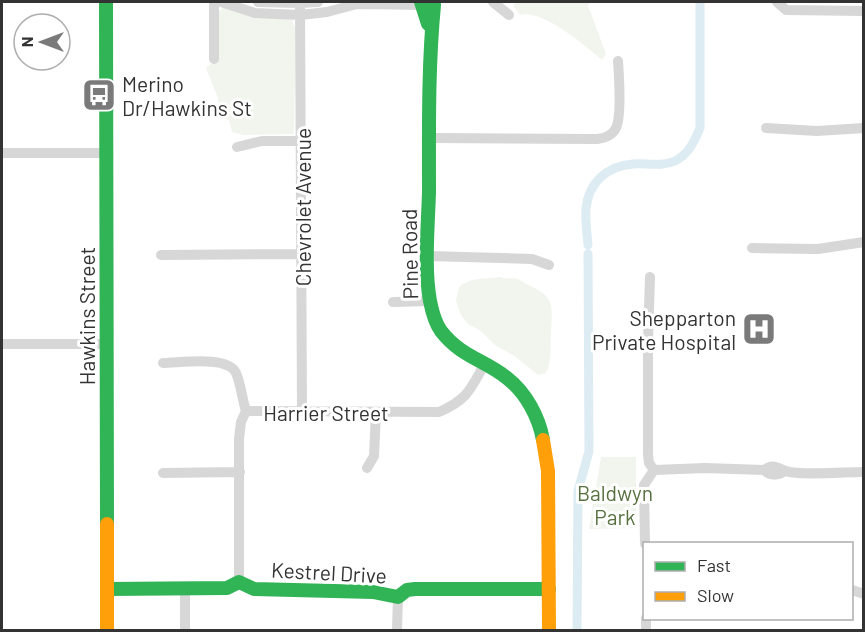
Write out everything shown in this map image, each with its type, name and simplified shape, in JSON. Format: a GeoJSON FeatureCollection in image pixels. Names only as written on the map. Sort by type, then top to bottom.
{"type":"FeatureCollection","features":[{"type":"Feature","properties":{"kind":"street","name":"Hawkins Street"},"geometry":{"type":"LineString","coordinates":[[106,2],[107,630]]}},
{"type":"Feature","properties":{"kind":"street"},"geometry":{"type":"LineString","coordinates":[[213,59],[214,2]]}},
{"type":"Feature","properties":{"kind":"street"},"geometry":{"type":"LineString","coordinates":[[221,2],[246,6],[262,14],[300,9],[318,2]]}},
{"type":"Feature","properties":{"kind":"street"},"geometry":{"type":"LineString","coordinates":[[258,2],[327,12],[357,4],[431,3]]}},
{"type":"Feature","properties":{"kind":"street"},"geometry":{"type":"LineString","coordinates":[[493,2],[509,15]]}},
{"type":"Feature","properties":{"kind":"street"},"geometry":{"type":"LineString","coordinates":[[777,2],[786,10],[864,11]]}},
{"type":"Feature","properties":{"kind":"street","name":"Pine Road"},"geometry":{"type":"LineString","coordinates":[[431,3],[430,301],[435,322],[441,331],[464,354],[507,378],[522,394],[534,412],[541,429],[548,471],[549,630]]}},
{"type":"Feature","properties":{"kind":"street","name":"Chevrolet Avenue"},"geometry":{"type":"LineString","coordinates":[[300,9],[302,411]]}},
{"type":"Feature","properties":{"kind":"street"},"geometry":{"type":"LineString","coordinates":[[431,138],[597,139],[608,137],[614,132],[619,120],[618,61]]}},
{"type":"Feature","properties":{"kind":"street"},"geometry":{"type":"LineString","coordinates":[[766,128],[817,131],[864,128]]}},
{"type":"Feature","properties":{"kind":"street"},"geometry":{"type":"LineString","coordinates":[[237,147],[262,141],[301,141]]}},
{"type":"Feature","properties":{"kind":"street"},"geometry":{"type":"LineString","coordinates":[[2,153],[106,153]]}},
{"type":"Feature","properties":{"kind":"street"},"geometry":{"type":"LineString","coordinates":[[752,248],[818,249],[864,243]]}},
{"type":"Feature","properties":{"kind":"street"},"geometry":{"type":"LineString","coordinates":[[161,255],[302,254]]}},
{"type":"Feature","properties":{"kind":"street"},"geometry":{"type":"LineString","coordinates":[[429,256],[532,259],[549,266]]}},
{"type":"Feature","properties":{"kind":"street"},"geometry":{"type":"LineString","coordinates":[[651,277],[648,342],[648,455],[649,463],[654,470]]}},
{"type":"Feature","properties":{"kind":"street"},"geometry":{"type":"LineString","coordinates":[[393,302],[430,301]]}},
{"type":"Feature","properties":{"kind":"street"},"geometry":{"type":"LineString","coordinates":[[2,344],[107,344]]}},
{"type":"Feature","properties":{"kind":"street"},"geometry":{"type":"LineString","coordinates":[[163,363],[222,362],[232,367],[246,411]]}},
{"type":"Feature","properties":{"kind":"street","name":"Harrier Street"},"geometry":{"type":"LineString","coordinates":[[239,582],[239,439],[241,422],[246,411],[439,412],[453,406],[466,396],[484,365]]}},
{"type":"Feature","properties":{"kind":"street"},"geometry":{"type":"LineString","coordinates":[[367,468],[374,456],[376,412]]}},
{"type":"Feature","properties":{"kind":"street"},"geometry":{"type":"LineString","coordinates":[[654,470],[705,468],[764,470],[772,475],[785,471],[864,472]]}},
{"type":"Feature","properties":{"kind":"street"},"geometry":{"type":"LineString","coordinates":[[645,542],[644,485],[654,470]]}},
{"type":"Feature","properties":{"kind":"street"},"geometry":{"type":"LineString","coordinates":[[163,473],[240,472]]}},
{"type":"Feature","properties":{"kind":"street","name":"Kestrel Drive"},"geometry":{"type":"LineString","coordinates":[[107,589],[227,588],[239,582],[254,589],[373,592],[398,597],[407,590],[549,589]]}},
{"type":"Feature","properties":{"kind":"street"},"geometry":{"type":"LineString","coordinates":[[185,588],[185,630]]}},
{"type":"Feature","properties":{"kind":"street"},"geometry":{"type":"LineString","coordinates":[[397,630],[398,597]]}},
{"type":"Feature","properties":{"kind":"green space"},"geometry":{"type":"Polygon","coordinates":[[[518,2],[590,2],[588,6],[606,54],[602,60],[551,23],[540,17],[520,15],[513,5],[518,2]]]}},
{"type":"Feature","properties":{"kind":"green space"},"geometry":{"type":"Polygon","coordinates":[[[225,6],[292,20],[296,30],[294,134],[243,135],[232,132],[229,120],[219,116],[218,98],[206,68],[217,59],[217,13],[225,6]]]}},
{"type":"Feature","properties":{"kind":"green space"},"geometry":{"type":"Polygon","coordinates":[[[500,277],[518,279],[539,290],[549,300],[552,311],[550,354],[546,373],[538,375],[516,357],[495,345],[481,331],[468,324],[461,315],[456,301],[459,287],[473,280],[500,277]]]}},
{"type":"Feature","properties":{"kind":"green space","name":"Baldwyn Park"},"geometry":{"type":"Polygon","coordinates":[[[601,457],[636,457],[636,528],[589,529],[601,457]]]}},
{"type":"Feature","properties":{"kind":"waterway"},"geometry":{"type":"LineString","coordinates":[[588,245],[586,208],[591,190],[601,177],[624,165],[675,161],[687,151],[696,138],[700,128],[700,2]]}},
{"type":"Feature","properties":{"kind":"waterway"},"geometry":{"type":"LineString","coordinates":[[577,630],[578,491],[589,451],[588,254]]}},
{"type":"Feature","properties":{"kind":"traffic: fast"},"geometry":{"type":"LineString","coordinates":[[106,2],[107,524]]}},
{"type":"Feature","properties":{"kind":"traffic: fast"},"geometry":{"type":"LineString","coordinates":[[421,2],[428,24]]}},
{"type":"Feature","properties":{"kind":"traffic: fast"},"geometry":{"type":"LineString","coordinates":[[434,5],[430,75],[427,275],[435,321],[457,347],[499,372],[514,384],[526,398],[535,414],[543,440]]}},
{"type":"Feature","properties":{"kind":"traffic: fast"},"geometry":{"type":"LineString","coordinates":[[107,589],[227,588],[239,582],[254,589],[373,592],[398,597],[407,590],[415,589],[549,589]]}},
{"type":"Feature","properties":{"kind":"traffic: slow"},"geometry":{"type":"LineString","coordinates":[[543,440],[548,471],[549,630]]}},
{"type":"Feature","properties":{"kind":"traffic: slow"},"geometry":{"type":"LineString","coordinates":[[107,524],[107,630]]}},
{"type":"Feature","properties":{"kind":"place","name":"Merino Dr/Hawkins St"},"geometry":{"type":"Point","coordinates":[99,95]}},
{"type":"Feature","properties":{"kind":"place","name":"Shepparton Private Hospital"},"geometry":{"type":"Point","coordinates":[759,329]}}]}
